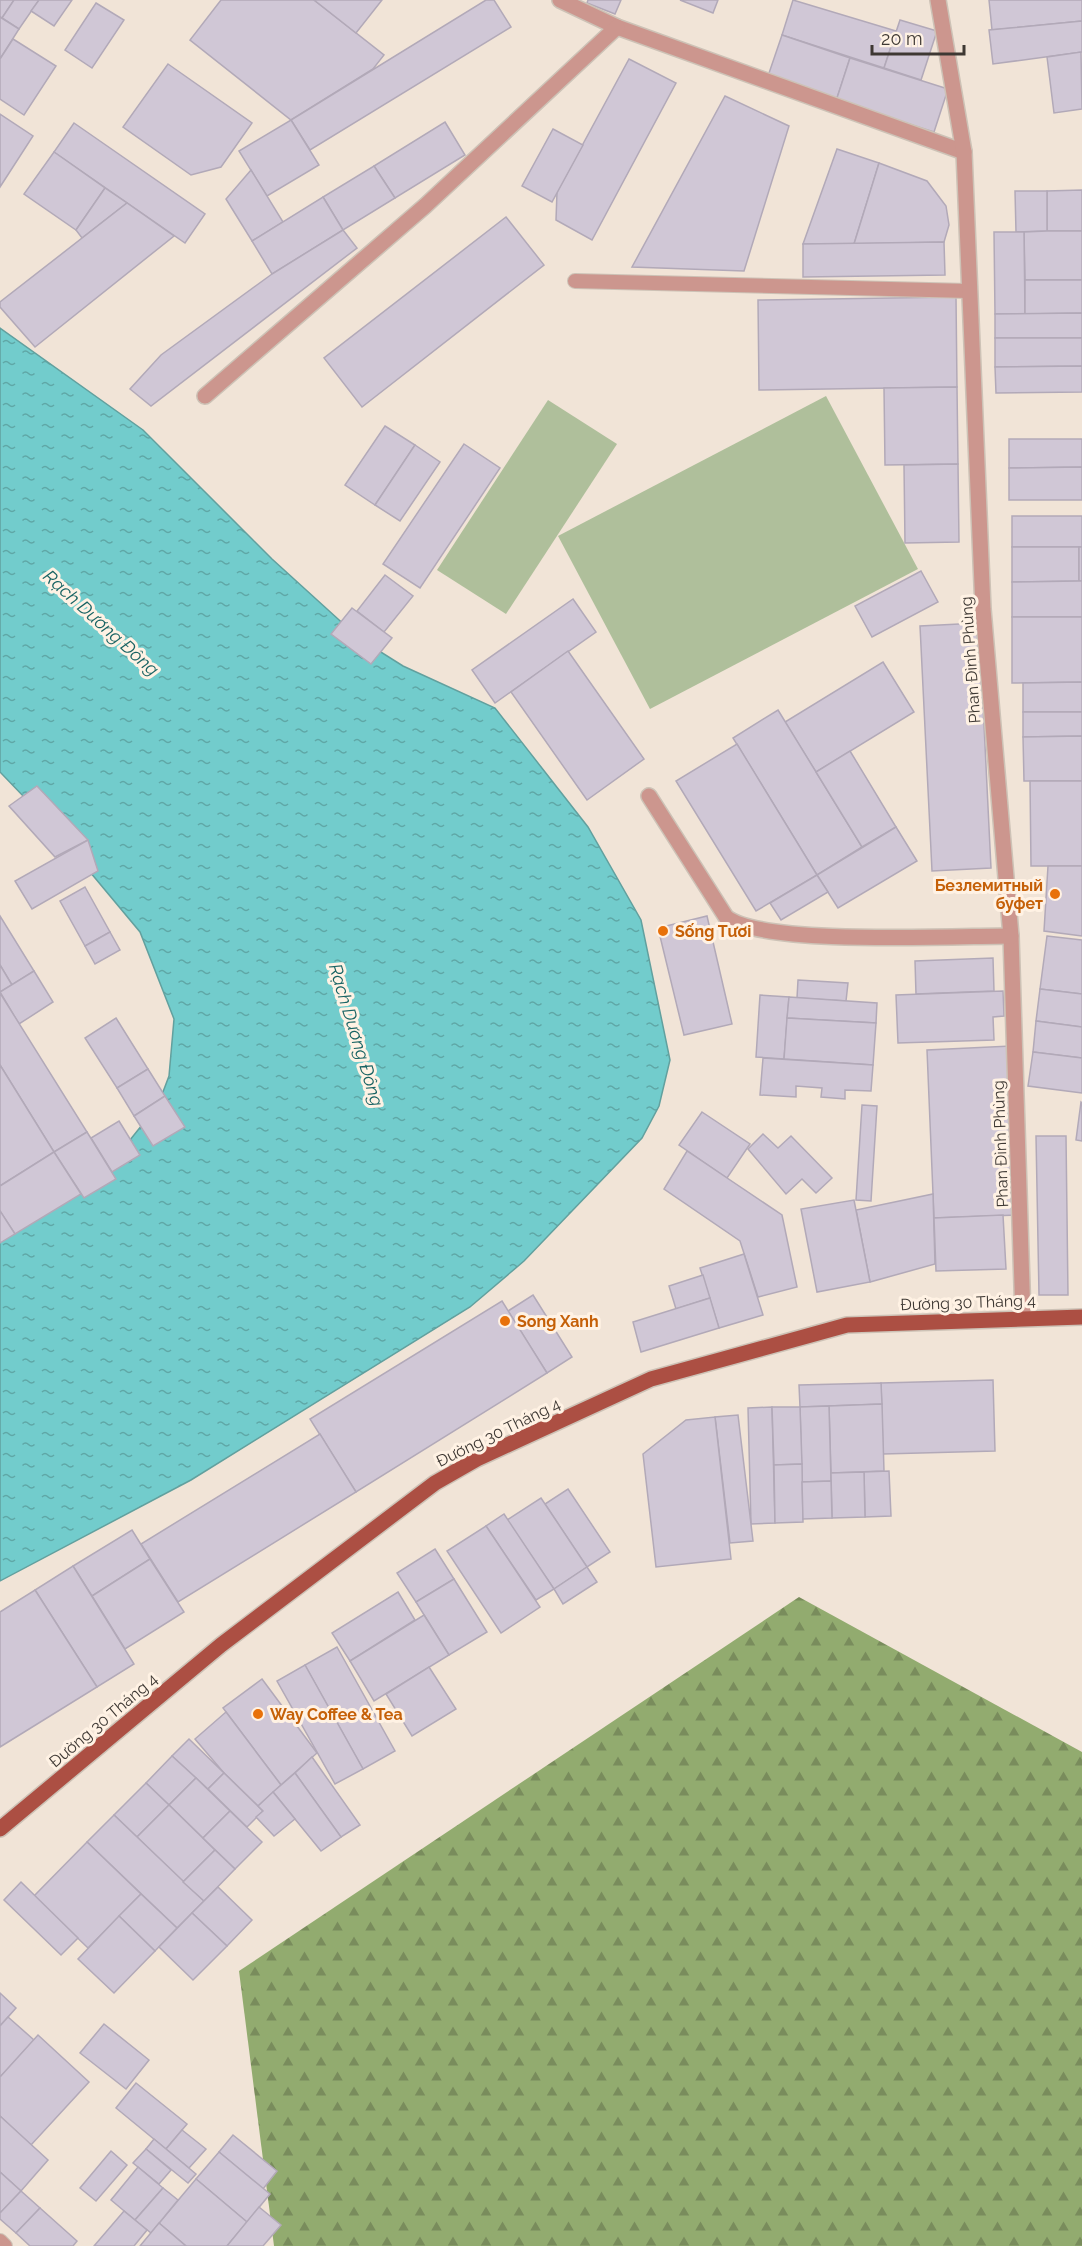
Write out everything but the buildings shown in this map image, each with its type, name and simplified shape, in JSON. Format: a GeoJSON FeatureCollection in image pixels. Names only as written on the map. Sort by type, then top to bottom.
{"type":"FeatureCollection","features":[{"type":"Feature","properties":{"kind":"main road","name":"Đường 30 Tháng 4"},"geometry":{"type":"LineString","coordinates":[[0,1829],[221,1645],[435,1484],[477,1459],[651,1379],[847,1325],[1082,1317]]}},
{"type":"Feature","properties":{"kind":"street"},"geometry":{"type":"LineString","coordinates":[[560,0],[616,27],[964,152]]}},
{"type":"Feature","properties":{"kind":"street","name":"Phan Đình Phùng"},"geometry":{"type":"LineString","coordinates":[[938,0],[964,152],[983,609],[1011,936],[1023,1318]]}},
{"type":"Feature","properties":{"kind":"street"},"geometry":{"type":"LineString","coordinates":[[205,396],[425,206],[616,27]]}},
{"type":"Feature","properties":{"kind":"street"},"geometry":{"type":"LineString","coordinates":[[650,795],[726,917],[740,927],[770,933],[1011,936]]}},
{"type":"Feature","properties":{"kind":"lane"},"geometry":{"type":"LineString","coordinates":[[575,281],[968,291]]}},
{"type":"Feature","properties":{"kind":"lane"},"geometry":{"type":"LineString","coordinates":[[0,2241],[5,2246]]}},
{"type":"Feature","properties":{"kind":"green space"},"geometry":{"type":"Polygon","coordinates":[[[826,396],[918,569],[650,709],[558,536],[826,396]]]}},
{"type":"Feature","properties":{"kind":"green space"},"geometry":{"type":"Polygon","coordinates":[[[548,400],[617,444],[506,614],[437,570],[548,400]]]}},
{"type":"Feature","properties":{"kind":"green space"},"geometry":{"type":"Polygon","coordinates":[[[799,1597],[1082,1752],[1082,2246],[274,2246],[239,1971],[799,1597]]]}},
{"type":"Feature","properties":{"kind":"water","name":"Rạch Dương Đông"},"geometry":{"type":"Polygon","coordinates":[[[0,328],[143,430],[272,559],[360,639],[403,666],[495,708],[588,827],[641,920],[670,1060],[659,1106],[642,1138],[524,1261],[470,1307],[191,1480],[0,1581],[0,1231],[61,1198],[114,1160],[158,1105],[169,1076],[174,1019],[140,932],[50,824],[0,772],[0,328]]]}},
{"type":"Feature","properties":{"kind":"place","name":"Безлемитный буфет"},"geometry":{"type":"Point","coordinates":[1055,894]}},
{"type":"Feature","properties":{"kind":"place","name":"Sống Tươi"},"geometry":{"type":"Point","coordinates":[663,931]}},
{"type":"Feature","properties":{"kind":"place","name":"Song Xanh"},"geometry":{"type":"Point","coordinates":[505,1321]}},
{"type":"Feature","properties":{"kind":"place","name":"Way Coffee & Tea"},"geometry":{"type":"Point","coordinates":[258,1714]}}]}
